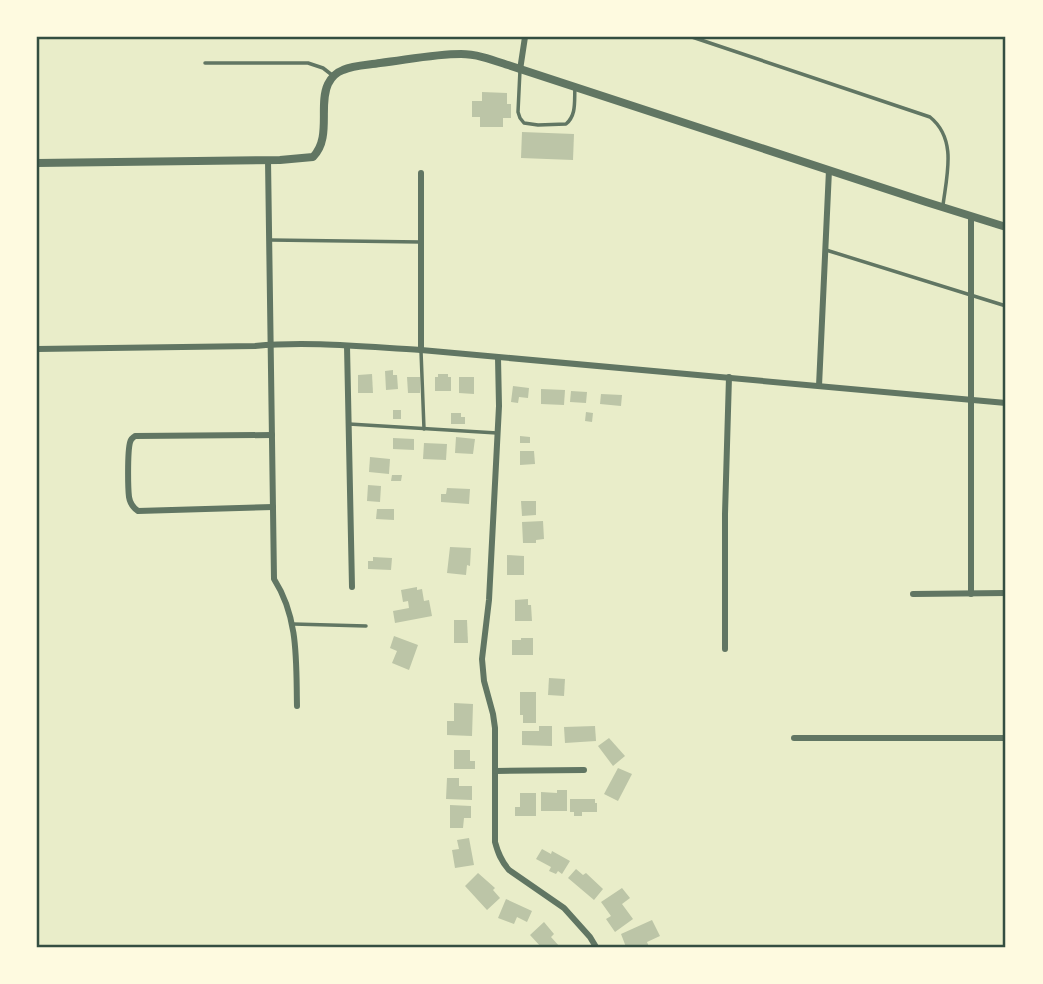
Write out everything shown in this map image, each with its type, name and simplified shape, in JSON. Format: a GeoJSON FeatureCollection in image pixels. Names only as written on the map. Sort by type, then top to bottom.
{"type":"FeatureCollection","features":[{"type":"Feature","properties":{"kind":"street"},"geometry":{"type":"LineString","coordinates":[[520,70],[525,37]]}},
{"type":"Feature","properties":{"kind":"street"},"geometry":{"type":"LineString","coordinates":[[37,163],[313,157],[321,146],[326,91],[334,76],[344,69],[360,66],[458,54],[485,58],[1006,227]]}},
{"type":"Feature","properties":{"kind":"street"},"geometry":{"type":"LineString","coordinates":[[268,160],[274,579],[282,591],[293,624],[297,706]]}},
{"type":"Feature","properties":{"kind":"street"},"geometry":{"type":"LineString","coordinates":[[819,386],[829,170]]}},
{"type":"Feature","properties":{"kind":"street"},"geometry":{"type":"LineString","coordinates":[[421,173],[421,350]]}},
{"type":"Feature","properties":{"kind":"street"},"geometry":{"type":"LineString","coordinates":[[971,216],[971,594]]}},
{"type":"Feature","properties":{"kind":"street"},"geometry":{"type":"LineString","coordinates":[[37,349],[283,344],[421,350],[1006,402]]}},
{"type":"Feature","properties":{"kind":"street"},"geometry":{"type":"LineString","coordinates":[[347,346],[352,587]]}},
{"type":"Feature","properties":{"kind":"street"},"geometry":{"type":"LineString","coordinates":[[498,358],[489,600],[482,659],[484,681],[495,728],[495,842],[503,863],[517,876],[564,908],[596,947]]}},
{"type":"Feature","properties":{"kind":"street"},"geometry":{"type":"LineString","coordinates":[[725,649],[729,377]]}},
{"type":"Feature","properties":{"kind":"street"},"geometry":{"type":"LineString","coordinates":[[272,435],[135,436],[131,440],[129,458],[129,499],[138,510],[273,507]]}},
{"type":"Feature","properties":{"kind":"street"},"geometry":{"type":"LineString","coordinates":[[913,594],[1006,593]]}},
{"type":"Feature","properties":{"kind":"street"},"geometry":{"type":"LineString","coordinates":[[794,738],[1006,738]]}},
{"type":"Feature","properties":{"kind":"street"},"geometry":{"type":"LineString","coordinates":[[496,771],[584,770]]}},
{"type":"Feature","properties":{"kind":"lane"},"geometry":{"type":"LineString","coordinates":[[692,37],[930,117],[940,125],[945,137],[948,162],[942,207]]}},
{"type":"Feature","properties":{"kind":"lane"},"geometry":{"type":"LineString","coordinates":[[205,63],[308,63],[323,68],[334,76]]}},
{"type":"Feature","properties":{"kind":"lane"},"geometry":{"type":"LineString","coordinates":[[520,70],[518,112],[524,123],[566,124],[574,113],[575,87]]}},
{"type":"Feature","properties":{"kind":"lane"},"geometry":{"type":"LineString","coordinates":[[270,240],[421,242]]}},
{"type":"Feature","properties":{"kind":"lane"},"geometry":{"type":"LineString","coordinates":[[826,250],[1006,306]]}},
{"type":"Feature","properties":{"kind":"lane"},"geometry":{"type":"LineString","coordinates":[[421,350],[424,429]]}},
{"type":"Feature","properties":{"kind":"lane"},"geometry":{"type":"LineString","coordinates":[[349,424],[497,433]]}},
{"type":"Feature","properties":{"kind":"lane"},"geometry":{"type":"LineString","coordinates":[[293,624],[366,626]]}},
{"type":"Feature","properties":{"kind":"building"},"geometry":{"type":"Polygon","coordinates":[[[482,92],[507,93],[507,104],[511,104],[511,118],[503,118],[503,127],[480,127],[480,117],[472,117],[472,101],[482,101],[482,92]]]}},
{"type":"Feature","properties":{"kind":"building"},"geometry":{"type":"Polygon","coordinates":[[[522,132],[574,134],[573,160],[521,158],[522,132]]]}},
{"type":"Feature","properties":{"kind":"building"},"geometry":{"type":"Polygon","coordinates":[[[393,370],[393,375],[397,375],[398,389],[386,390],[385,371],[393,370]]]}},
{"type":"Feature","properties":{"kind":"building"},"geometry":{"type":"Polygon","coordinates":[[[372,374],[373,393],[358,393],[358,375],[372,374]]]}},
{"type":"Feature","properties":{"kind":"building"},"geometry":{"type":"Polygon","coordinates":[[[438,374],[448,374],[448,377],[451,377],[451,391],[435,391],[435,377],[438,377],[438,374]]]}},
{"type":"Feature","properties":{"kind":"building"},"geometry":{"type":"Polygon","coordinates":[[[407,377],[420,377],[420,393],[408,393],[407,377]]]}},
{"type":"Feature","properties":{"kind":"building"},"geometry":{"type":"Polygon","coordinates":[[[459,377],[474,377],[474,394],[459,393],[459,377]]]}},
{"type":"Feature","properties":{"kind":"building"},"geometry":{"type":"Polygon","coordinates":[[[513,386],[529,388],[528,398],[519,397],[518,403],[511,402],[513,386]]]}},
{"type":"Feature","properties":{"kind":"building"},"geometry":{"type":"Polygon","coordinates":[[[541,389],[565,390],[564,405],[541,404],[541,389]]]}},
{"type":"Feature","properties":{"kind":"building"},"geometry":{"type":"Polygon","coordinates":[[[571,391],[587,392],[586,403],[570,402],[571,391]]]}},
{"type":"Feature","properties":{"kind":"building"},"geometry":{"type":"Polygon","coordinates":[[[601,394],[622,395],[621,406],[600,404],[601,394]]]}},
{"type":"Feature","properties":{"kind":"building"},"geometry":{"type":"Polygon","coordinates":[[[393,410],[401,410],[401,419],[393,419],[393,410]]]}},
{"type":"Feature","properties":{"kind":"building"},"geometry":{"type":"Polygon","coordinates":[[[586,412],[593,413],[592,422],[585,421],[586,412]]]}},
{"type":"Feature","properties":{"kind":"building"},"geometry":{"type":"Polygon","coordinates":[[[451,413],[461,413],[461,417],[465,417],[465,424],[451,424],[451,413]]]}},
{"type":"Feature","properties":{"kind":"building"},"geometry":{"type":"Polygon","coordinates":[[[520,436],[530,437],[530,443],[520,443],[520,436]]]}},
{"type":"Feature","properties":{"kind":"building"},"geometry":{"type":"Polygon","coordinates":[[[456,437],[475,439],[473,454],[455,453],[456,437]]]}},
{"type":"Feature","properties":{"kind":"building"},"geometry":{"type":"Polygon","coordinates":[[[393,438],[414,439],[414,450],[393,449],[393,438]]]}},
{"type":"Feature","properties":{"kind":"building"},"geometry":{"type":"Polygon","coordinates":[[[424,443],[447,444],[446,460],[423,459],[424,443]]]}},
{"type":"Feature","properties":{"kind":"building"},"geometry":{"type":"Polygon","coordinates":[[[520,451],[534,451],[535,464],[520,465],[520,451]]]}},
{"type":"Feature","properties":{"kind":"building"},"geometry":{"type":"Polygon","coordinates":[[[370,457],[390,459],[389,474],[369,472],[370,457]]]}},
{"type":"Feature","properties":{"kind":"building"},"geometry":{"type":"Polygon","coordinates":[[[392,475],[402,475],[401,481],[391,481],[392,475]]]}},
{"type":"Feature","properties":{"kind":"building"},"geometry":{"type":"Polygon","coordinates":[[[368,485],[381,486],[380,502],[367,501],[368,485]]]}},
{"type":"Feature","properties":{"kind":"building"},"geometry":{"type":"Polygon","coordinates":[[[447,488],[470,489],[469,504],[441,502],[441,494],[446,494],[447,488]]]}},
{"type":"Feature","properties":{"kind":"building"},"geometry":{"type":"Polygon","coordinates":[[[521,501],[536,501],[536,515],[522,516],[521,501]]]}},
{"type":"Feature","properties":{"kind":"building"},"geometry":{"type":"Polygon","coordinates":[[[377,509],[394,509],[394,520],[376,519],[377,509]]]}},
{"type":"Feature","properties":{"kind":"building"},"geometry":{"type":"Polygon","coordinates":[[[543,521],[544,539],[536,540],[536,543],[523,543],[522,522],[543,521]]]}},
{"type":"Feature","properties":{"kind":"building"},"geometry":{"type":"Polygon","coordinates":[[[450,547],[471,548],[470,566],[467,565],[466,575],[447,573],[450,547]]]}},
{"type":"Feature","properties":{"kind":"building"},"geometry":{"type":"Polygon","coordinates":[[[507,555],[524,556],[524,575],[507,575],[507,555]]]}},
{"type":"Feature","properties":{"kind":"building"},"geometry":{"type":"Polygon","coordinates":[[[373,557],[392,558],[391,570],[368,569],[368,561],[373,561],[373,557]]]}},
{"type":"Feature","properties":{"kind":"building"},"geometry":{"type":"Polygon","coordinates":[[[417,587],[417,590],[422,589],[424,601],[429,600],[432,616],[395,623],[393,611],[409,608],[408,601],[403,602],[401,590],[417,587]]]}},
{"type":"Feature","properties":{"kind":"building"},"geometry":{"type":"Polygon","coordinates":[[[528,599],[532,621],[515,621],[515,600],[528,599]]]}},
{"type":"Feature","properties":{"kind":"building"},"geometry":{"type":"Polygon","coordinates":[[[454,620],[467,620],[468,643],[454,643],[454,620]]]}},
{"type":"Feature","properties":{"kind":"building"},"geometry":{"type":"Polygon","coordinates":[[[394,636],[418,645],[409,670],[392,663],[397,651],[390,648],[394,636]]]}},
{"type":"Feature","properties":{"kind":"building"},"geometry":{"type":"Polygon","coordinates":[[[533,638],[533,655],[512,655],[512,640],[533,638]]]}},
{"type":"Feature","properties":{"kind":"building"},"geometry":{"type":"Polygon","coordinates":[[[549,678],[565,679],[564,696],[548,695],[549,678]]]}},
{"type":"Feature","properties":{"kind":"building"},"geometry":{"type":"Polygon","coordinates":[[[520,692],[536,692],[536,723],[523,723],[523,715],[520,715],[520,692]]]}},
{"type":"Feature","properties":{"kind":"building"},"geometry":{"type":"Polygon","coordinates":[[[454,703],[473,704],[472,736],[447,735],[447,721],[454,721],[454,703]]]}},
{"type":"Feature","properties":{"kind":"building"},"geometry":{"type":"Polygon","coordinates":[[[539,726],[552,726],[552,746],[522,745],[522,731],[539,731],[539,726]]]}},
{"type":"Feature","properties":{"kind":"building"},"geometry":{"type":"Polygon","coordinates":[[[595,726],[596,741],[565,743],[564,727],[595,726]]]}},
{"type":"Feature","properties":{"kind":"building"},"geometry":{"type":"Polygon","coordinates":[[[609,738],[625,756],[613,766],[598,746],[609,738]]]}},
{"type":"Feature","properties":{"kind":"building"},"geometry":{"type":"Polygon","coordinates":[[[454,750],[470,750],[470,761],[475,761],[475,769],[454,769],[454,750]]]}},
{"type":"Feature","properties":{"kind":"building"},"geometry":{"type":"Polygon","coordinates":[[[618,768],[632,774],[618,801],[604,794],[618,768]]]}},
{"type":"Feature","properties":{"kind":"building"},"geometry":{"type":"Polygon","coordinates":[[[447,778],[459,778],[459,786],[472,786],[472,800],[446,799],[447,778]]]}},
{"type":"Feature","properties":{"kind":"building"},"geometry":{"type":"Polygon","coordinates":[[[557,790],[567,790],[567,811],[541,811],[541,792],[557,793],[557,790]]]}},
{"type":"Feature","properties":{"kind":"building"},"geometry":{"type":"Polygon","coordinates":[[[520,793],[536,793],[536,816],[515,816],[515,807],[520,807],[520,793]]]}},
{"type":"Feature","properties":{"kind":"building"},"geometry":{"type":"Polygon","coordinates":[[[570,799],[595,799],[597,812],[582,812],[582,816],[574,816],[574,812],[570,812],[570,799]]]}},
{"type":"Feature","properties":{"kind":"building"},"geometry":{"type":"Polygon","coordinates":[[[450,805],[471,806],[471,818],[464,818],[463,828],[450,828],[450,805]]]}},
{"type":"Feature","properties":{"kind":"building"},"geometry":{"type":"Polygon","coordinates":[[[469,838],[474,865],[455,868],[452,850],[459,849],[457,840],[469,838]]]}},
{"type":"Feature","properties":{"kind":"building"},"geometry":{"type":"Polygon","coordinates":[[[542,849],[551,854],[552,851],[570,861],[562,874],[549,871],[551,867],[536,859],[542,849]]]}},
{"type":"Feature","properties":{"kind":"building"},"geometry":{"type":"Polygon","coordinates":[[[576,869],[583,875],[586,873],[603,889],[594,900],[568,878],[576,869]]]}},
{"type":"Feature","properties":{"kind":"building"},"geometry":{"type":"Polygon","coordinates":[[[478,873],[495,888],[493,890],[500,898],[487,910],[465,886],[478,873]]]}},
{"type":"Feature","properties":{"kind":"building"},"geometry":{"type":"Polygon","coordinates":[[[622,888],[630,898],[622,904],[633,919],[615,932],[606,919],[611,916],[601,902],[622,888]]]}},
{"type":"Feature","properties":{"kind":"building"},"geometry":{"type":"Polygon","coordinates":[[[506,899],[532,911],[527,922],[517,917],[514,924],[498,918],[506,899]]]}},
{"type":"Feature","properties":{"kind":"building"},"geometry":{"type":"Polygon","coordinates":[[[652,920],[660,936],[647,942],[649,947],[626,947],[621,934],[652,920]]]}},
{"type":"Feature","properties":{"kind":"building"},"geometry":{"type":"Polygon","coordinates":[[[544,922],[554,934],[551,937],[560,947],[541,947],[530,935],[544,922]]]}}]}
